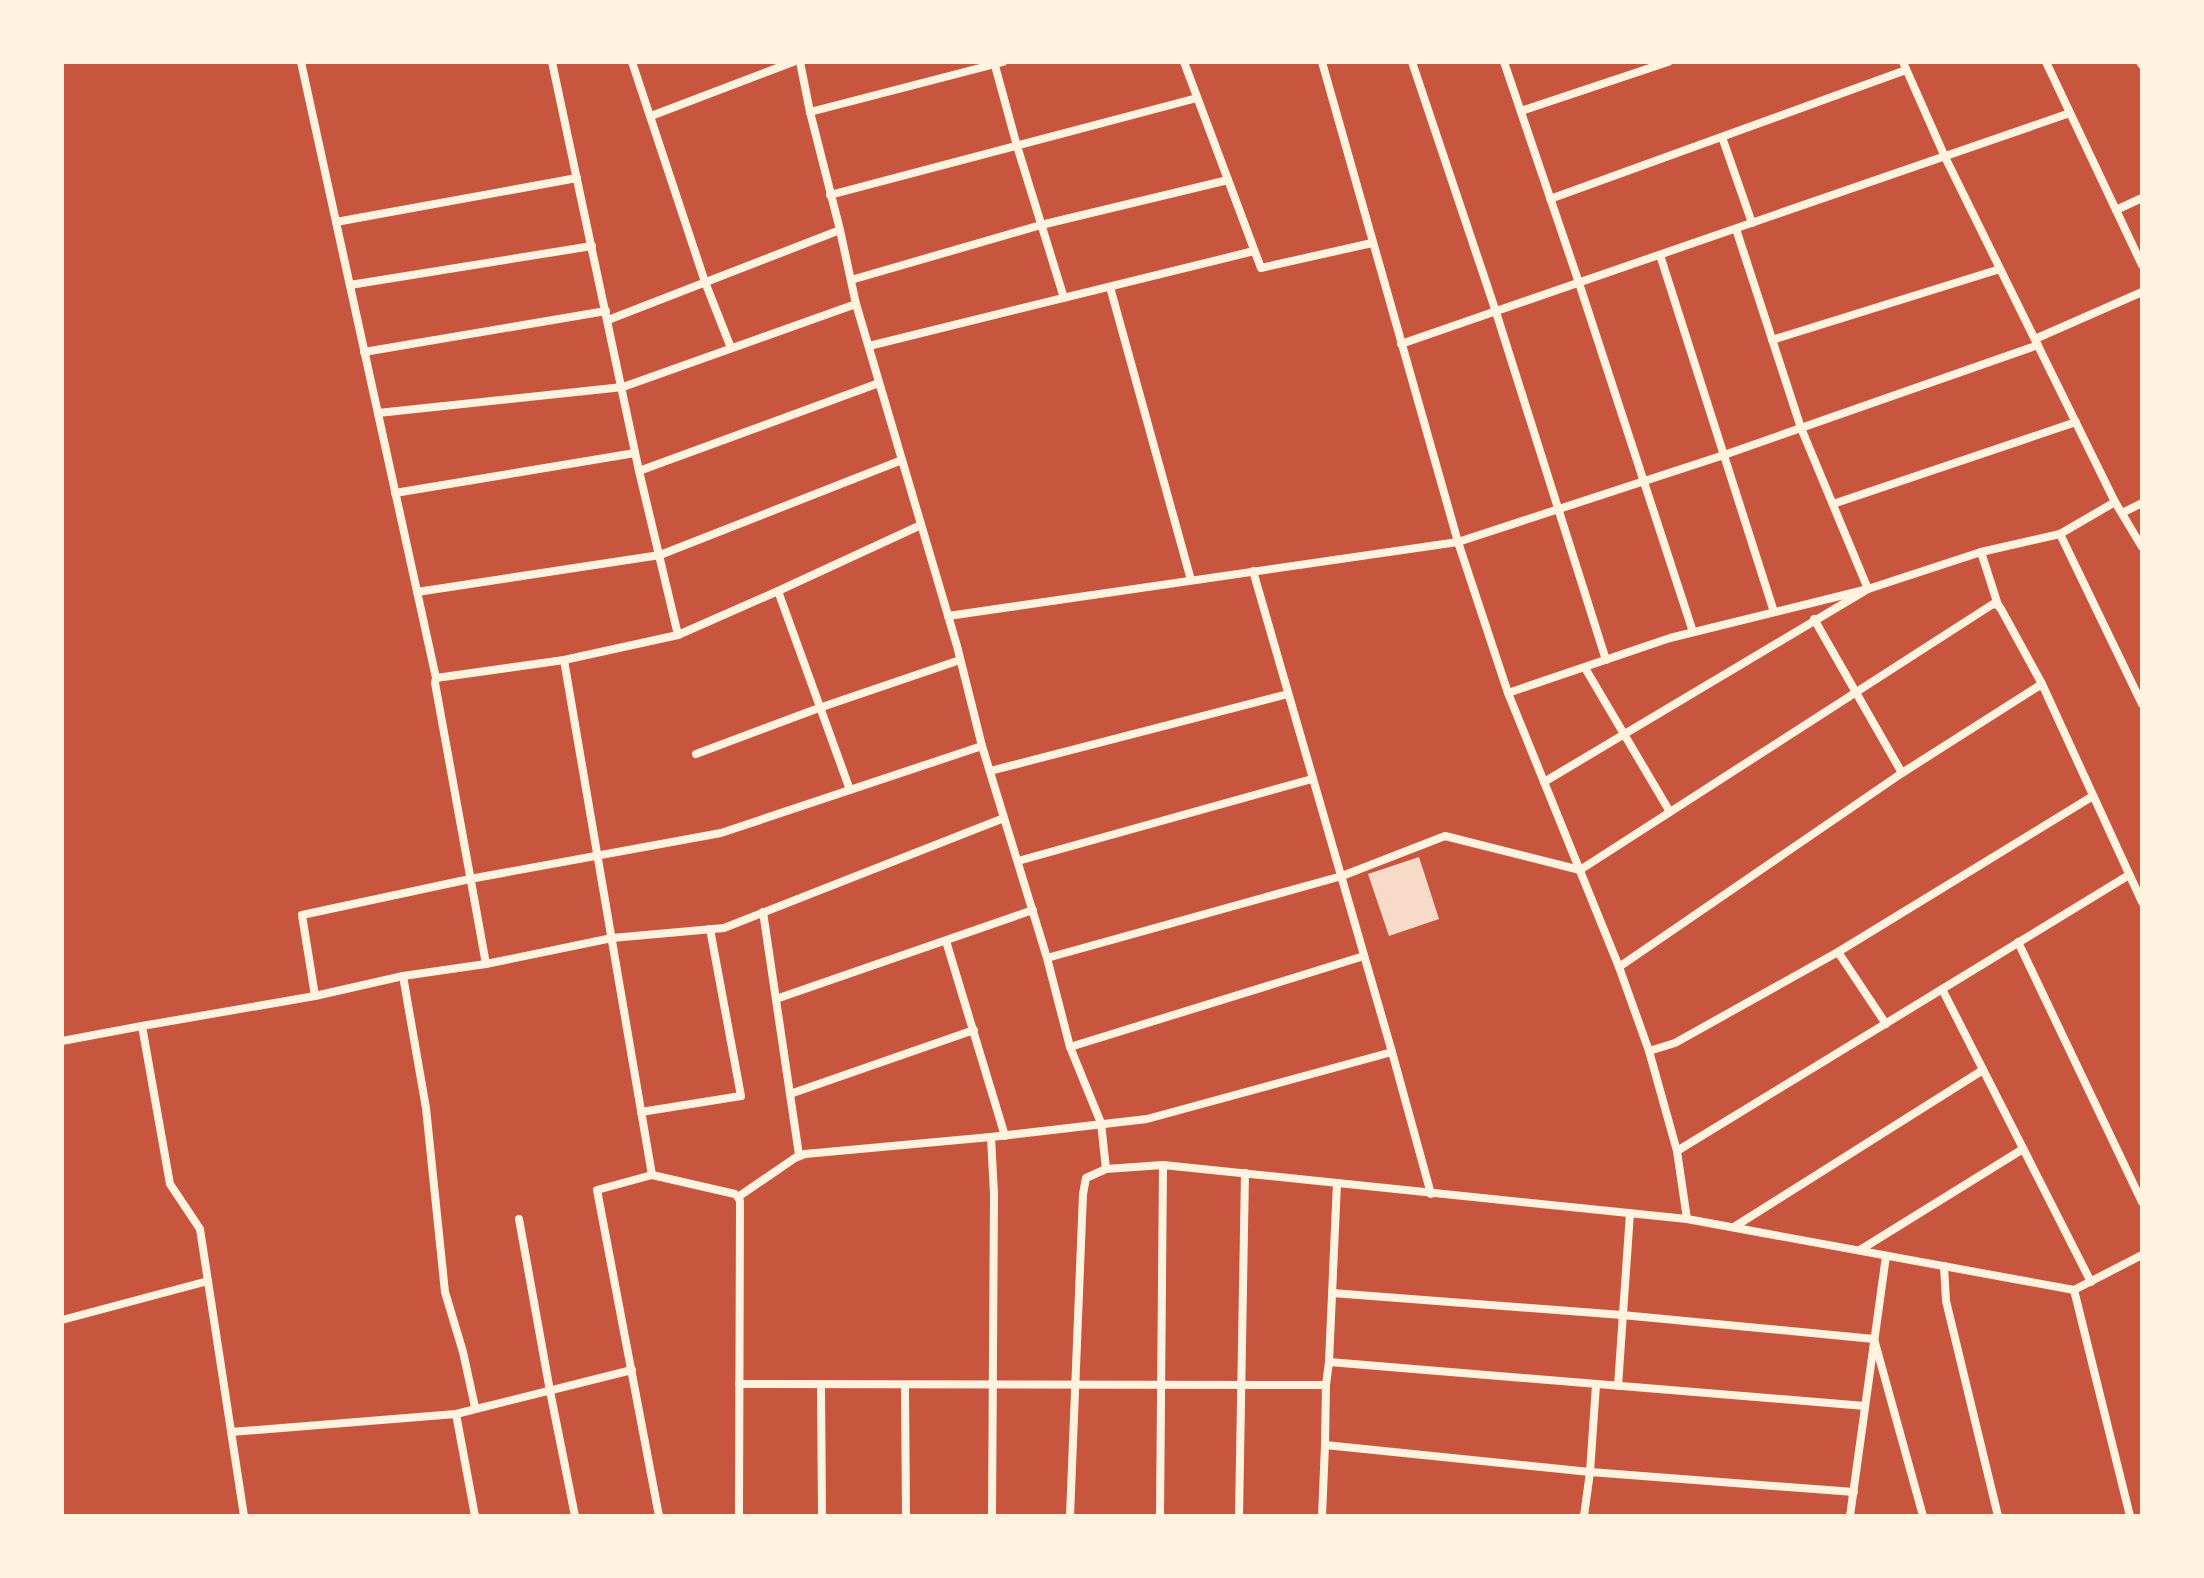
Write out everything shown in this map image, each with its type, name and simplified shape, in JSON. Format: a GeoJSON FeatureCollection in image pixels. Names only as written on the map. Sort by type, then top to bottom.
{"type":"FeatureCollection","features":[{"type":"Feature","properties":{"kind":"street"},"geometry":{"type":"LineString","coordinates":[[301,62],[436,678],[486,964]]}},
{"type":"Feature","properties":{"kind":"street"},"geometry":{"type":"LineString","coordinates":[[552,62],[635,453],[678,635]]}},
{"type":"Feature","properties":{"kind":"street"},"geometry":{"type":"LineString","coordinates":[[632,62],[705,282],[731,348]]}},
{"type":"Feature","properties":{"kind":"street"},"geometry":{"type":"LineString","coordinates":[[651,116],[793,62]]}},
{"type":"Feature","properties":{"kind":"street"},"geometry":{"type":"LineString","coordinates":[[800,62],[856,304],[948,616],[982,746],[1047,958],[1070,1047],[1101,1123],[1106,1169]]}},
{"type":"Feature","properties":{"kind":"street"},"geometry":{"type":"LineString","coordinates":[[1184,62],[1261,268],[1372,243]]}},
{"type":"Feature","properties":{"kind":"street"},"geometry":{"type":"LineString","coordinates":[[1322,62],[1458,542],[1508,693],[1619,967],[1649,1051],[1677,1151],[1687,1219]]}},
{"type":"Feature","properties":{"kind":"street"},"geometry":{"type":"LineString","coordinates":[[1412,62],[1496,312],[1606,660]]}},
{"type":"Feature","properties":{"kind":"street"},"geometry":{"type":"LineString","coordinates":[[1504,62],[1693,632]]}},
{"type":"Feature","properties":{"kind":"street"},"geometry":{"type":"LineString","coordinates":[[1521,111],[1668,62]]}},
{"type":"Feature","properties":{"kind":"street"},"geometry":{"type":"LineString","coordinates":[[2046,62],[2142,265]]}},
{"type":"Feature","properties":{"kind":"street"},"geometry":{"type":"LineString","coordinates":[[810,112],[997,63],[1017,146],[1064,298]]}},
{"type":"Feature","properties":{"kind":"street"},"geometry":{"type":"LineString","coordinates":[[1550,199],[1722,137],[1904,66],[1945,157],[2115,502],[2142,547]]}},
{"type":"Feature","properties":{"kind":"street"},"geometry":{"type":"LineString","coordinates":[[830,195],[1197,98]]}},
{"type":"Feature","properties":{"kind":"street"},"geometry":{"type":"LineString","coordinates":[[1401,344],[2070,113]]}},
{"type":"Feature","properties":{"kind":"street"},"geometry":{"type":"LineString","coordinates":[[1722,137],[1752,223]]}},
{"type":"Feature","properties":{"kind":"street"},"geometry":{"type":"LineString","coordinates":[[336,222],[577,178]]}},
{"type":"Feature","properties":{"kind":"street"},"geometry":{"type":"LineString","coordinates":[[851,280],[1041,225],[1228,180]]}},
{"type":"Feature","properties":{"kind":"street"},"geometry":{"type":"LineString","coordinates":[[2116,210],[2142,198]]}},
{"type":"Feature","properties":{"kind":"street"},"geometry":{"type":"LineString","coordinates":[[1736,229],[1801,428],[1868,589]]}},
{"type":"Feature","properties":{"kind":"street"},"geometry":{"type":"LineString","coordinates":[[364,352],[607,315],[705,282],[840,230]]}},
{"type":"Feature","properties":{"kind":"street"},"geometry":{"type":"LineString","coordinates":[[350,285],[592,246]]}},
{"type":"Feature","properties":{"kind":"street"},"geometry":{"type":"LineString","coordinates":[[869,346],[1254,251]]}},
{"type":"Feature","properties":{"kind":"street"},"geometry":{"type":"LineString","coordinates":[[1660,255],[1774,612]]}},
{"type":"Feature","properties":{"kind":"street"},"geometry":{"type":"LineString","coordinates":[[1772,340],[2000,269]]}},
{"type":"Feature","properties":{"kind":"street"},"geometry":{"type":"LineString","coordinates":[[1110,287],[1191,580]]}},
{"type":"Feature","properties":{"kind":"street"},"geometry":{"type":"LineString","coordinates":[[948,616],[1458,542],[1801,428],[2036,342],[2142,292]]}},
{"type":"Feature","properties":{"kind":"street"},"geometry":{"type":"LineString","coordinates":[[378,413],[623,387],[856,304]]}},
{"type":"Feature","properties":{"kind":"street"},"geometry":{"type":"LineString","coordinates":[[639,471],[879,383]]}},
{"type":"Feature","properties":{"kind":"street"},"geometry":{"type":"LineString","coordinates":[[1833,504],[2076,422]]}},
{"type":"Feature","properties":{"kind":"street"},"geometry":{"type":"LineString","coordinates":[[395,493],[635,453]]}},
{"type":"Feature","properties":{"kind":"street"},"geometry":{"type":"LineString","coordinates":[[417,592],[660,555],[902,460]]}},
{"type":"Feature","properties":{"kind":"street"},"geometry":{"type":"LineString","coordinates":[[1508,693],[1693,632],[1868,589],[1981,552],[2060,534],[2115,502]]}},
{"type":"Feature","properties":{"kind":"street"},"geometry":{"type":"LineString","coordinates":[[2122,513],[2142,503]]}},
{"type":"Feature","properties":{"kind":"street"},"geometry":{"type":"LineString","coordinates":[[436,678],[564,660],[678,635],[921,525]]}},
{"type":"Feature","properties":{"kind":"street"},"geometry":{"type":"LineString","coordinates":[[2060,534],[2142,704]]}},
{"type":"Feature","properties":{"kind":"street"},"geometry":{"type":"LineString","coordinates":[[1981,552],[1998,605],[2042,684],[2135,879],[2142,902]]}},
{"type":"Feature","properties":{"kind":"street"},"geometry":{"type":"LineString","coordinates":[[1253,571],[1431,1194]]}},
{"type":"Feature","properties":{"kind":"street"},"geometry":{"type":"LineString","coordinates":[[1544,782],[1868,589]]}},
{"type":"Feature","properties":{"kind":"street"},"geometry":{"type":"LineString","coordinates":[[778,591],[850,790]]}},
{"type":"Feature","properties":{"kind":"street"},"geometry":{"type":"LineString","coordinates":[[1047,958],[1342,876],[1445,836],[1580,870],[1987,606],[1998,605]]}},
{"type":"Feature","properties":{"kind":"street"},"geometry":{"type":"LineString","coordinates":[[1814,619],[1902,773]]}},
{"type":"Feature","properties":{"kind":"street"},"geometry":{"type":"LineString","coordinates":[[564,660],[652,1175]]}},
{"type":"Feature","properties":{"kind":"street"},"geometry":{"type":"LineString","coordinates":[[696,754],[960,660]]}},
{"type":"Feature","properties":{"kind":"street"},"geometry":{"type":"LineString","coordinates":[[1585,668],[1670,812]]}},
{"type":"Feature","properties":{"kind":"street"},"geometry":{"type":"LineString","coordinates":[[1619,967],[1902,773],[2042,684]]}},
{"type":"Feature","properties":{"kind":"street"},"geometry":{"type":"LineString","coordinates":[[990,771],[1288,694]]}},
{"type":"Feature","properties":{"kind":"street"},"geometry":{"type":"LineString","coordinates":[[315,996],[302,915],[470,879],[721,833],[982,746]]}},
{"type":"Feature","properties":{"kind":"street"},"geometry":{"type":"LineString","coordinates":[[1018,861],[1312,779]]}},
{"type":"Feature","properties":{"kind":"street"},"geometry":{"type":"LineString","coordinates":[[1649,1051],[1675,1043],[1838,952],[2093,796]]}},
{"type":"Feature","properties":{"kind":"street"},"geometry":{"type":"LineString","coordinates":[[62,1041],[612,938],[724,928],[1004,818]]}},
{"type":"Feature","properties":{"kind":"street"},"geometry":{"type":"LineString","coordinates":[[1677,1151],[2018,942],[2135,879]]}},
{"type":"Feature","properties":{"kind":"street"},"geometry":{"type":"LineString","coordinates":[[776,999],[1033,910]]}},
{"type":"Feature","properties":{"kind":"street"},"geometry":{"type":"LineString","coordinates":[[763,912],[799,1155]]}},
{"type":"Feature","properties":{"kind":"street"},"geometry":{"type":"LineString","coordinates":[[641,1112],[741,1096],[710,929]]}},
{"type":"Feature","properties":{"kind":"street"},"geometry":{"type":"LineString","coordinates":[[946,941],[1005,1136]]}},
{"type":"Feature","properties":{"kind":"street"},"geometry":{"type":"LineString","coordinates":[[2018,942],[2142,1202]]}},
{"type":"Feature","properties":{"kind":"street"},"geometry":{"type":"LineString","coordinates":[[1838,952],[1886,1024]]}},
{"type":"Feature","properties":{"kind":"street"},"geometry":{"type":"LineString","coordinates":[[1070,1047],[1364,956]]}},
{"type":"Feature","properties":{"kind":"street"},"geometry":{"type":"LineString","coordinates":[[403,976],[426,1108],[445,1292],[475,1407]]}},
{"type":"Feature","properties":{"kind":"street"},"geometry":{"type":"LineString","coordinates":[[1942,989],[2091,1282]]}},
{"type":"Feature","properties":{"kind":"street"},"geometry":{"type":"LineString","coordinates":[[142,1026],[170,1184],[200,1229],[244,1516]]}},
{"type":"Feature","properties":{"kind":"street"},"geometry":{"type":"LineString","coordinates":[[790,1094],[974,1030]]}},
{"type":"Feature","properties":{"kind":"street"},"geometry":{"type":"LineString","coordinates":[[738,1197],[799,1155],[1147,1119],[1392,1052]]}},
{"type":"Feature","properties":{"kind":"street"},"geometry":{"type":"LineString","coordinates":[[1733,1227],[1983,1070]]}},
{"type":"Feature","properties":{"kind":"street"},"geometry":{"type":"LineString","coordinates":[[991,1137],[994,1194],[992,1516]]}},
{"type":"Feature","properties":{"kind":"street"},"geometry":{"type":"LineString","coordinates":[[1860,1251],[2023,1149]]}},
{"type":"Feature","properties":{"kind":"street"},"geometry":{"type":"LineString","coordinates":[[1160,1516],[1163,1165]]}},
{"type":"Feature","properties":{"kind":"street"},"geometry":{"type":"LineString","coordinates":[[1070,1516],[1083,1194],[1086,1178],[1106,1169],[1163,1165],[1687,1219],[2074,1290],[2142,1255]]}},
{"type":"Feature","properties":{"kind":"street"},"geometry":{"type":"LineString","coordinates":[[1239,1516],[1245,1173]]}},
{"type":"Feature","properties":{"kind":"street"},"geometry":{"type":"LineString","coordinates":[[659,1516],[597,1190],[652,1175],[735,1194],[740,1201],[739,1516]]}},
{"type":"Feature","properties":{"kind":"street"},"geometry":{"type":"LineString","coordinates":[[1322,1516],[1337,1183]]}},
{"type":"Feature","properties":{"kind":"street"},"geometry":{"type":"LineString","coordinates":[[1618,1386],[1630,1213]]}},
{"type":"Feature","properties":{"kind":"street"},"geometry":{"type":"LineString","coordinates":[[519,1219],[575,1516]]}},
{"type":"Feature","properties":{"kind":"street"},"geometry":{"type":"LineString","coordinates":[[1850,1516],[1886,1256]]}},
{"type":"Feature","properties":{"kind":"street"},"geometry":{"type":"LineString","coordinates":[[1944,1266],[1946,1301],[1998,1516]]}},
{"type":"Feature","properties":{"kind":"street"},"geometry":{"type":"LineString","coordinates":[[62,1320],[208,1281]]}},
{"type":"Feature","properties":{"kind":"street"},"geometry":{"type":"LineString","coordinates":[[2074,1290],[2130,1516]]}},
{"type":"Feature","properties":{"kind":"street"},"geometry":{"type":"LineString","coordinates":[[1332,1293],[1622,1315],[1874,1339]]}},
{"type":"Feature","properties":{"kind":"street"},"geometry":{"type":"LineString","coordinates":[[1874,1339],[1923,1516]]}},
{"type":"Feature","properties":{"kind":"street"},"geometry":{"type":"LineString","coordinates":[[1329,1362],[1865,1406]]}},
{"type":"Feature","properties":{"kind":"street"},"geometry":{"type":"LineString","coordinates":[[231,1432],[456,1414],[632,1370]]}},
{"type":"Feature","properties":{"kind":"street"},"geometry":{"type":"LineString","coordinates":[[739,1384],[1326,1385]]}},
{"type":"Feature","properties":{"kind":"street"},"geometry":{"type":"LineString","coordinates":[[821,1385],[822,1516]]}},
{"type":"Feature","properties":{"kind":"street"},"geometry":{"type":"LineString","coordinates":[[905,1385],[906,1516]]}},
{"type":"Feature","properties":{"kind":"street"},"geometry":{"type":"LineString","coordinates":[[1584,1516],[1596,1385]]}},
{"type":"Feature","properties":{"kind":"street"},"geometry":{"type":"LineString","coordinates":[[456,1414],[475,1516]]}},
{"type":"Feature","properties":{"kind":"street"},"geometry":{"type":"LineString","coordinates":[[1325,1445],[1590,1472],[1854,1492]]}},
{"type":"Feature","properties":{"kind":"building"},"geometry":{"type":"Polygon","coordinates":[[[1419,857],[1439,919],[1389,936],[1368,874],[1419,857]]]}}]}
